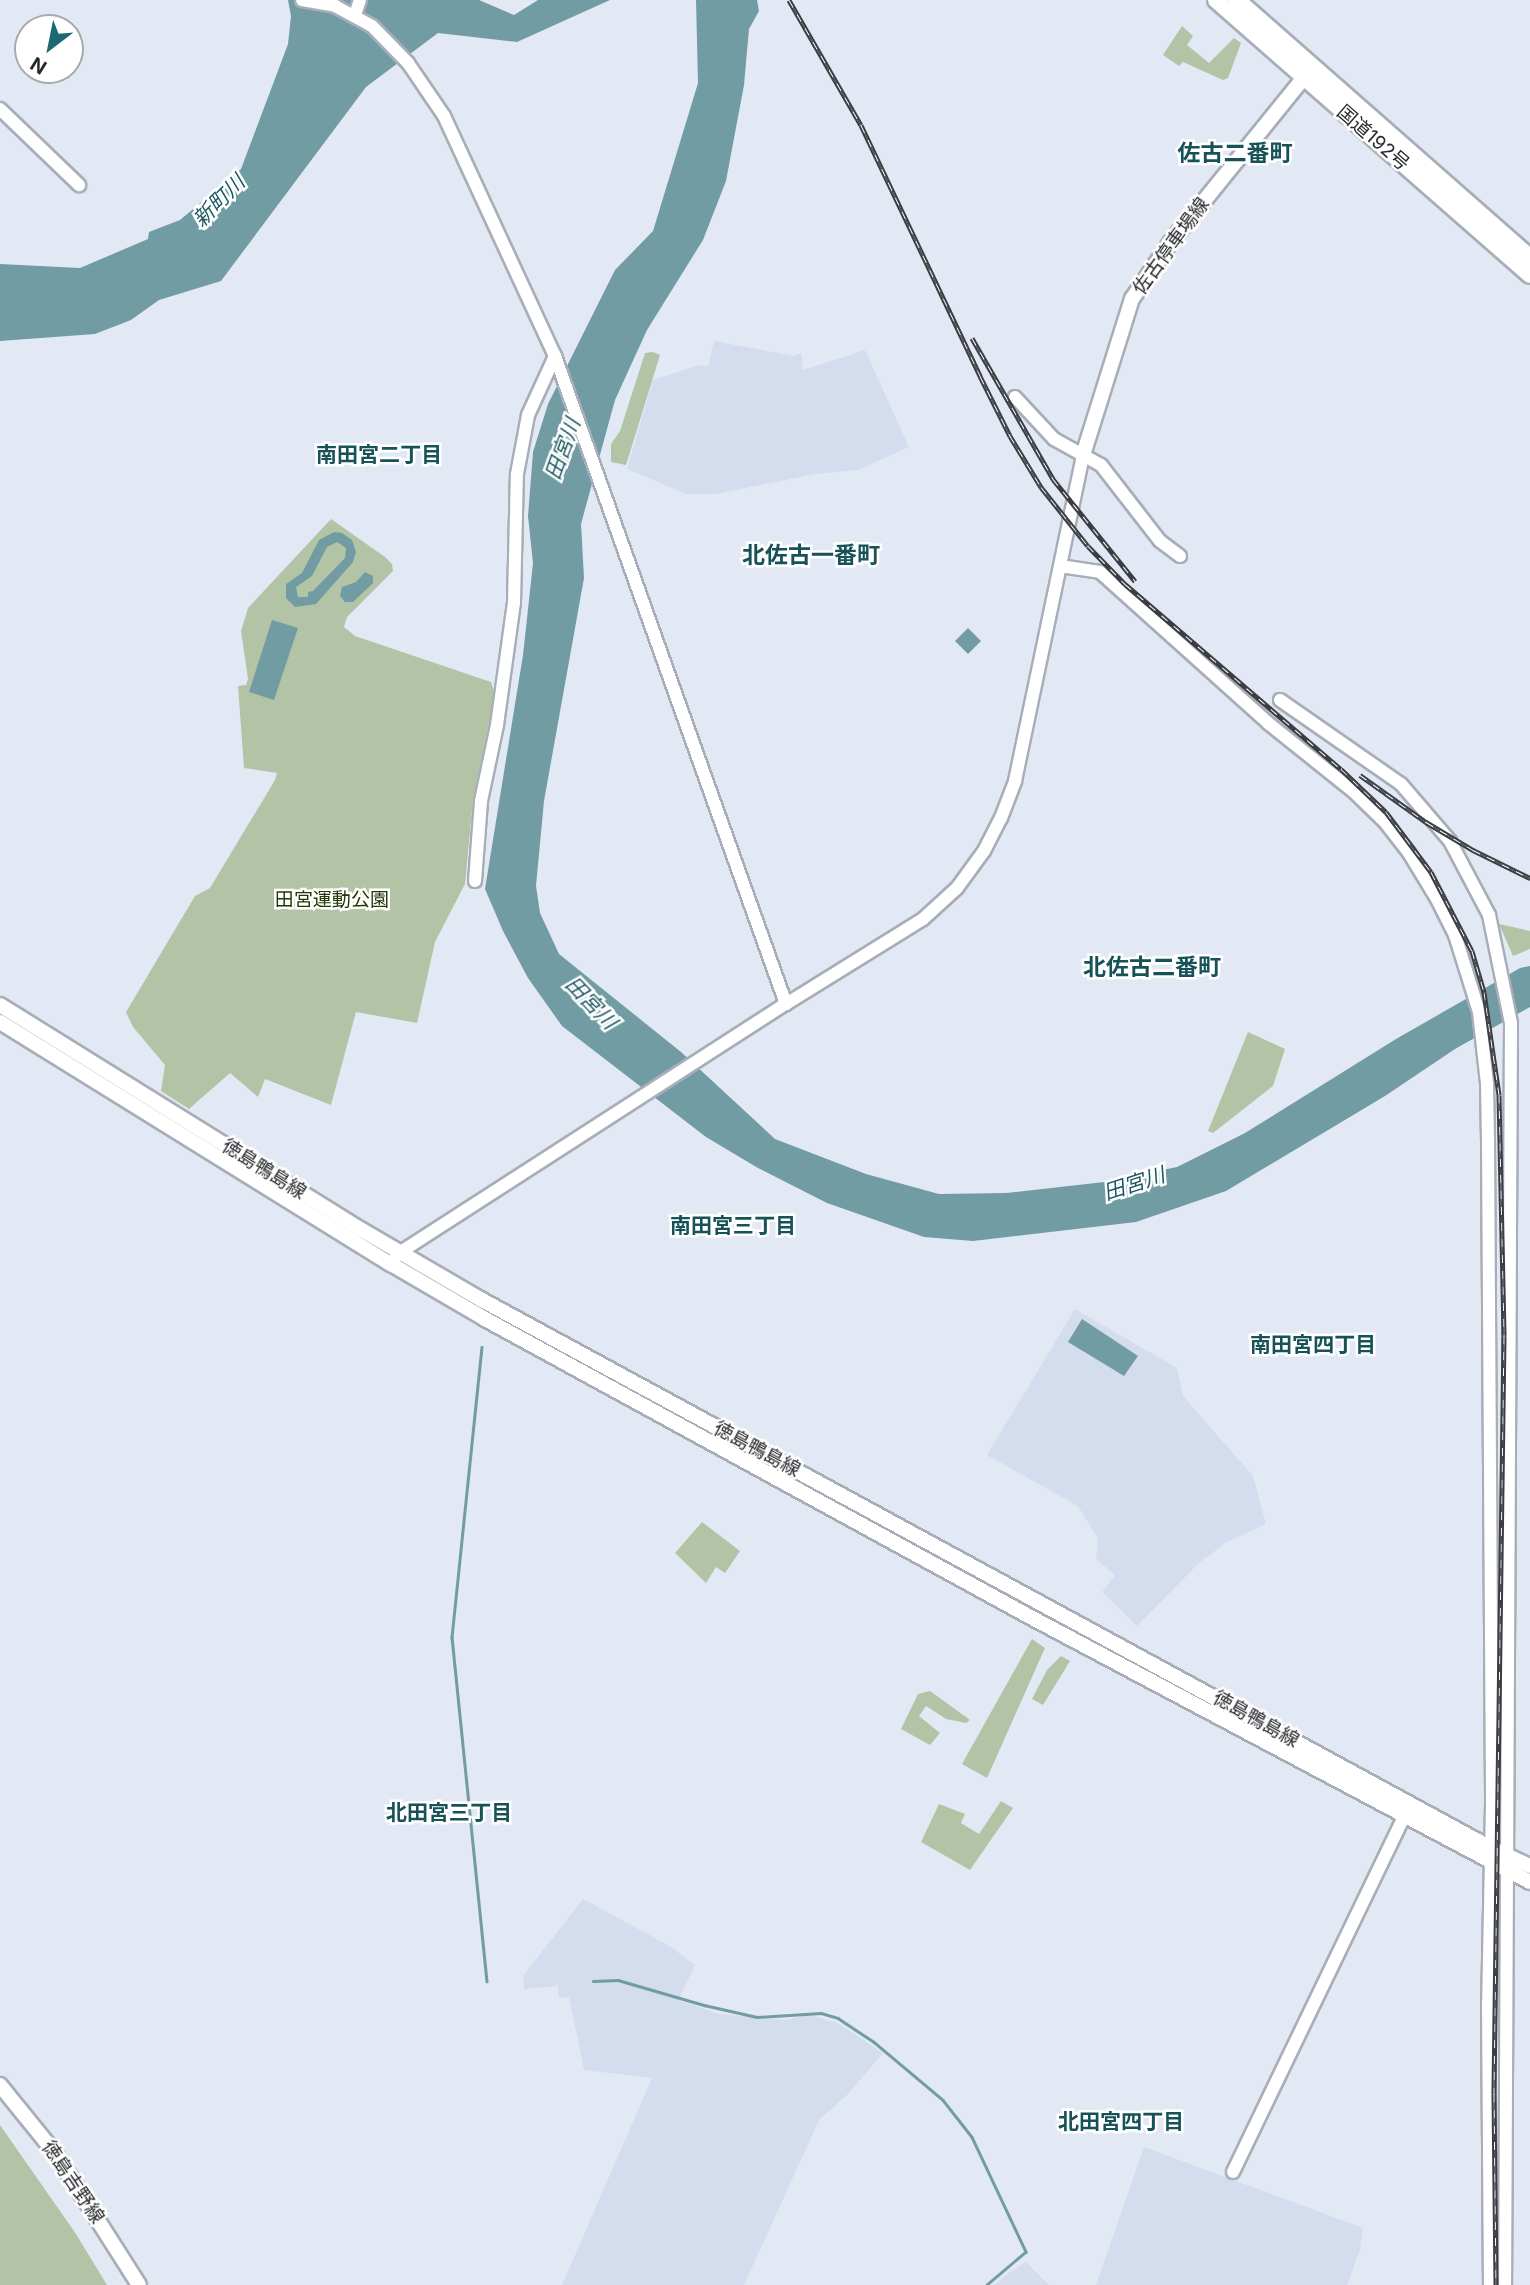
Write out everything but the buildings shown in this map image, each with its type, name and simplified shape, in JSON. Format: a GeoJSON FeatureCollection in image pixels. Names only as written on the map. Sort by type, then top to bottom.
{"type":"FeatureCollection","features":[{"type":"Feature","properties":{"kind":"highway","name":"国道192号"},"geometry":{"type":"LineString","coordinates":[[1216,0],[1308,72],[1530,257]]}},
{"type":"Feature","properties":{"kind":"highway","name":"国道192号"},"geometry":{"type":"LineString","coordinates":[[1237,0],[1308,72],[1530,275]]}},
{"type":"Feature","properties":{"kind":"main road","name":"佐古停車場線"},"geometry":{"type":"LineString","coordinates":[[1083,455],[1132,299],[1170,243],[1308,72]]}},
{"type":"Feature","properties":{"kind":"main road","name":"徳島鴨島線"},"geometry":{"type":"LineString","coordinates":[[0,1005],[395,1258]]}},
{"type":"Feature","properties":{"kind":"main road","name":"徳島鴨島線"},"geometry":{"type":"LineString","coordinates":[[0,1022],[395,1258],[482,1300],[1408,1809],[1491,1855],[1508,1871],[1530,1882]]}},
{"type":"Feature","properties":{"kind":"main road","name":"徳島鴨島線"},"geometry":{"type":"LineString","coordinates":[[1491,1855],[1509,1856],[1530,1866]]}},
{"type":"Feature","properties":{"kind":"main road","name":"徳島吉野線"},"geometry":{"type":"LineString","coordinates":[[0,2085],[55,2152],[139,2285]]}},
{"type":"Feature","properties":{"kind":"street"},"geometry":{"type":"LineString","coordinates":[[302,0],[335,6],[355,15],[384,36],[408,63],[443,116],[555,356],[786,1004]]}},
{"type":"Feature","properties":{"kind":"street"},"geometry":{"type":"LineString","coordinates":[[355,15],[360,0]]}},
{"type":"Feature","properties":{"kind":"street"},"geometry":{"type":"LineString","coordinates":[[0,109],[79,185]]}},
{"type":"Feature","properties":{"kind":"street"},"geometry":{"type":"LineString","coordinates":[[475,881],[481,801],[497,724],[514,601],[519,455],[528,415],[555,356]]}},
{"type":"Feature","properties":{"kind":"street"},"geometry":{"type":"LineString","coordinates":[[1015,397],[1054,439],[1101,465],[1160,541],[1180,556]]}},
{"type":"Feature","properties":{"kind":"street"},"geometry":{"type":"LineString","coordinates":[[395,1258],[786,1004],[923,919],[957,888],[984,851],[1001,818],[1015,781],[1083,455]]}},
{"type":"Feature","properties":{"kind":"street"},"geometry":{"type":"LineString","coordinates":[[1060,566],[1100,572],[1268,723],[1354,792],[1377,814],[1409,853],[1437,899],[1472,983],[1487,1094],[1490,2285]]}},
{"type":"Feature","properties":{"kind":"street"},"geometry":{"type":"LineString","coordinates":[[1280,700],[1401,784],[1450,841],[1489,915],[1511,1023],[1505,2285]]}},
{"type":"Feature","properties":{"kind":"street"},"geometry":{"type":"LineString","coordinates":[[1233,2172],[1408,1809]]}},
{"type":"Feature","properties":{"kind":"shaded area"},"geometry":{"type":"Polygon","coordinates":[[[714,341],[795,356],[801,353],[803,370],[865,350],[909,447],[858,470],[815,474],[716,494],[686,494],[627,469],[653,380],[699,365],[708,366],[714,341]]]}},
{"type":"Feature","properties":{"kind":"shaded area"},"geometry":{"type":"Polygon","coordinates":[[[1075,1309],[1177,1368],[1183,1396],[1253,1476],[1266,1524],[1227,1542],[1200,1562],[1137,1626],[1102,1592],[1115,1575],[1096,1559],[1098,1539],[1078,1506],[987,1455],[1075,1309]]]}},
{"type":"Feature","properties":{"kind":"shaded area"},"geometry":{"type":"Polygon","coordinates":[[[583,1899],[668,1945],[695,1965],[678,2000],[719,2014],[785,2020],[809,2015],[838,2023],[883,2053],[848,2094],[819,2120],[744,2285],[562,2285],[652,2078],[584,2070],[569,1997],[559,1998],[558,1986],[524,1989],[523,1976],[583,1899]]]}},
{"type":"Feature","properties":{"kind":"shaded area"},"geometry":{"type":"Polygon","coordinates":[[[1144,2147],[1363,2228],[1360,2250],[1347,2285],[1096,2285],[1144,2147]]]}},
{"type":"Feature","properties":{"kind":"shaded area"},"geometry":{"type":"Polygon","coordinates":[[[1026,2262],[1049,2285],[994,2285],[1010,2272],[1026,2262]]]}},
{"type":"Feature","properties":{"kind":"green space"},"geometry":{"type":"Polygon","coordinates":[[[1182,26],[1193,36],[1187,45],[1209,63],[1234,38],[1241,43],[1228,78],[1223,80],[1183,62],[1179,66],[1163,55],[1182,26]]]}},
{"type":"Feature","properties":{"kind":"green space"},"geometry":{"type":"Polygon","coordinates":[[[645,353],[660,355],[626,465],[611,462],[611,444],[620,431],[645,353]]]}},
{"type":"Feature","properties":{"kind":"green space","name":"田宮運動公園"},"geometry":{"type":"Polygon","coordinates":[[[331,519],[385,557],[392,564],[393,571],[347,617],[344,627],[355,636],[491,682],[495,694],[473,799],[465,884],[435,942],[417,1023],[356,1012],[331,1105],[265,1079],[258,1097],[230,1073],[189,1109],[161,1091],[165,1065],[133,1027],[126,1012],[195,896],[210,888],[275,780],[277,773],[244,768],[238,686],[246,685],[248,679],[241,631],[248,608],[331,519]]]}},
{"type":"Feature","properties":{"kind":"green space"},"geometry":{"type":"Polygon","coordinates":[[[1499,924],[1530,931],[1530,949],[1513,956],[1499,924]]]}},
{"type":"Feature","properties":{"kind":"green space"},"geometry":{"type":"Polygon","coordinates":[[[1248,1032],[1285,1049],[1273,1086],[1213,1133],[1208,1131],[1248,1032]]]}},
{"type":"Feature","properties":{"kind":"green space"},"geometry":{"type":"Polygon","coordinates":[[[702,1522],[740,1551],[725,1573],[716,1567],[706,1583],[675,1553],[702,1522]]]}},
{"type":"Feature","properties":{"kind":"green space"},"geometry":{"type":"Polygon","coordinates":[[[1032,1639],[1045,1648],[987,1778],[962,1764],[1032,1639]]]}},
{"type":"Feature","properties":{"kind":"green space"},"geometry":{"type":"Polygon","coordinates":[[[1061,1656],[1070,1661],[1043,1705],[1032,1699],[1047,1670],[1061,1656]]]}},
{"type":"Feature","properties":{"kind":"green space"},"geometry":{"type":"Polygon","coordinates":[[[930,1691],[970,1720],[966,1723],[946,1719],[926,1706],[919,1716],[940,1733],[930,1745],[901,1729],[918,1694],[930,1691]]]}},
{"type":"Feature","properties":{"kind":"green space"},"geometry":{"type":"Polygon","coordinates":[[[1001,1801],[1013,1808],[970,1870],[921,1842],[939,1804],[965,1814],[961,1823],[979,1834],[1001,1801]]]}},
{"type":"Feature","properties":{"kind":"green space"},"geometry":{"type":"Polygon","coordinates":[[[0,2125],[76,2234],[107,2285],[0,2285],[0,2125]]]}},
{"type":"Feature","properties":{"kind":"water","name":"新町川"},"geometry":{"type":"Polygon","coordinates":[[[288,0],[479,0],[514,15],[538,0],[610,0],[517,42],[438,33],[366,87],[221,281],[159,300],[131,320],[95,334],[0,341],[0,264],[80,268],[148,239],[149,232],[180,220],[241,169],[288,44],[291,16],[288,0]]]}},
{"type":"Feature","properties":{"kind":"water","name":"田宮川"},"geometry":{"type":"Polygon","coordinates":[[[696,0],[757,0],[759,11],[749,29],[744,85],[726,181],[703,240],[647,330],[615,400],[581,524],[584,578],[544,801],[536,886],[540,913],[559,954],[681,1052],[775,1139],[866,1174],[939,1194],[1006,1193],[1104,1182],[1177,1167],[1245,1133],[1396,1039],[1520,968],[1530,966],[1530,1007],[1455,1049],[1385,1096],[1226,1191],[1136,1222],[973,1241],[924,1237],[827,1203],[758,1168],[706,1137],[562,1026],[528,978],[485,889],[523,655],[533,563],[528,516],[533,452],[548,404],[615,270],[653,231],[698,83],[696,0]]]}},
{"type":"Feature","properties":{"kind":"water"},"geometry":{"type":"Polygon","coordinates":[[[334,532],[342,533],[352,540],[356,552],[353,562],[316,604],[295,607],[286,598],[286,584],[302,573],[319,540],[334,532]],[[337,542],[327,547],[312,576],[296,587],[298,597],[308,597],[308,592],[313,591],[345,558],[346,548],[337,542]]]}},
{"type":"Feature","properties":{"kind":"water"},"geometry":{"type":"Polygon","coordinates":[[[365,572],[373,576],[373,583],[353,602],[345,602],[340,596],[342,587],[356,582],[365,572]]]}},
{"type":"Feature","properties":{"kind":"water"},"geometry":{"type":"Polygon","coordinates":[[[272,620],[298,628],[274,700],[249,692],[272,620]]]}},
{"type":"Feature","properties":{"kind":"water"},"geometry":{"type":"Polygon","coordinates":[[[968,628],[981,641],[968,654],[955,641],[968,628]]]}},
{"type":"Feature","properties":{"kind":"water"},"geometry":{"type":"Polygon","coordinates":[[[1082,1319],[1138,1356],[1124,1376],[1068,1342],[1082,1319]]]}},
{"type":"Feature","properties":{"kind":"waterway"},"geometry":{"type":"LineString","coordinates":[[482,1347],[452,1637],[487,1981]]}},
{"type":"Feature","properties":{"kind":"waterway"},"geometry":{"type":"LineString","coordinates":[[593,1981],[618,1980],[757,2017],[821,2013],[838,2018],[874,2042],[943,2100],[972,2137],[1026,2252],[987,2285]]}},
{"type":"Feature","properties":{"kind":"railway"},"geometry":{"type":"LineString","coordinates":[[789,0],[861,125],[980,376],[1010,436],[1041,487],[1088,546],[1125,584],[1341,769],[1386,812],[1431,872],[1472,951],[1484,992],[1499,1095],[1504,1336],[1494,2094],[1496,2285]]}},
{"type":"Feature","properties":{"kind":"railway"},"geometry":{"type":"LineString","coordinates":[[972,338],[1053,479],[1135,581]]}},
{"type":"Feature","properties":{"kind":"railway"},"geometry":{"type":"LineString","coordinates":[[1360,775],[1426,822],[1473,850],[1530,878]]}},
{"type":"Feature","properties":{"kind":"district","name":"佐古二番町"},"geometry":{"type":"Point","coordinates":[1235,153]}},
{"type":"Feature","properties":{"kind":"district","name":"南田宮二丁目"},"geometry":{"type":"Point","coordinates":[379,455]}},
{"type":"Feature","properties":{"kind":"district","name":"北佐古一番町"},"geometry":{"type":"Point","coordinates":[811,555]}},
{"type":"Feature","properties":{"kind":"district","name":"北佐古二番町"},"geometry":{"type":"Point","coordinates":[1152,967]}},
{"type":"Feature","properties":{"kind":"district","name":"南田宮三丁目"},"geometry":{"type":"Point","coordinates":[733,1226]}},
{"type":"Feature","properties":{"kind":"district","name":"南田宮四丁目"},"geometry":{"type":"Point","coordinates":[1313,1345]}},
{"type":"Feature","properties":{"kind":"district","name":"北田宮三丁目"},"geometry":{"type":"Point","coordinates":[449,1813]}},
{"type":"Feature","properties":{"kind":"district","name":"北田宮四丁目"},"geometry":{"type":"Point","coordinates":[1121,2122]}}]}
